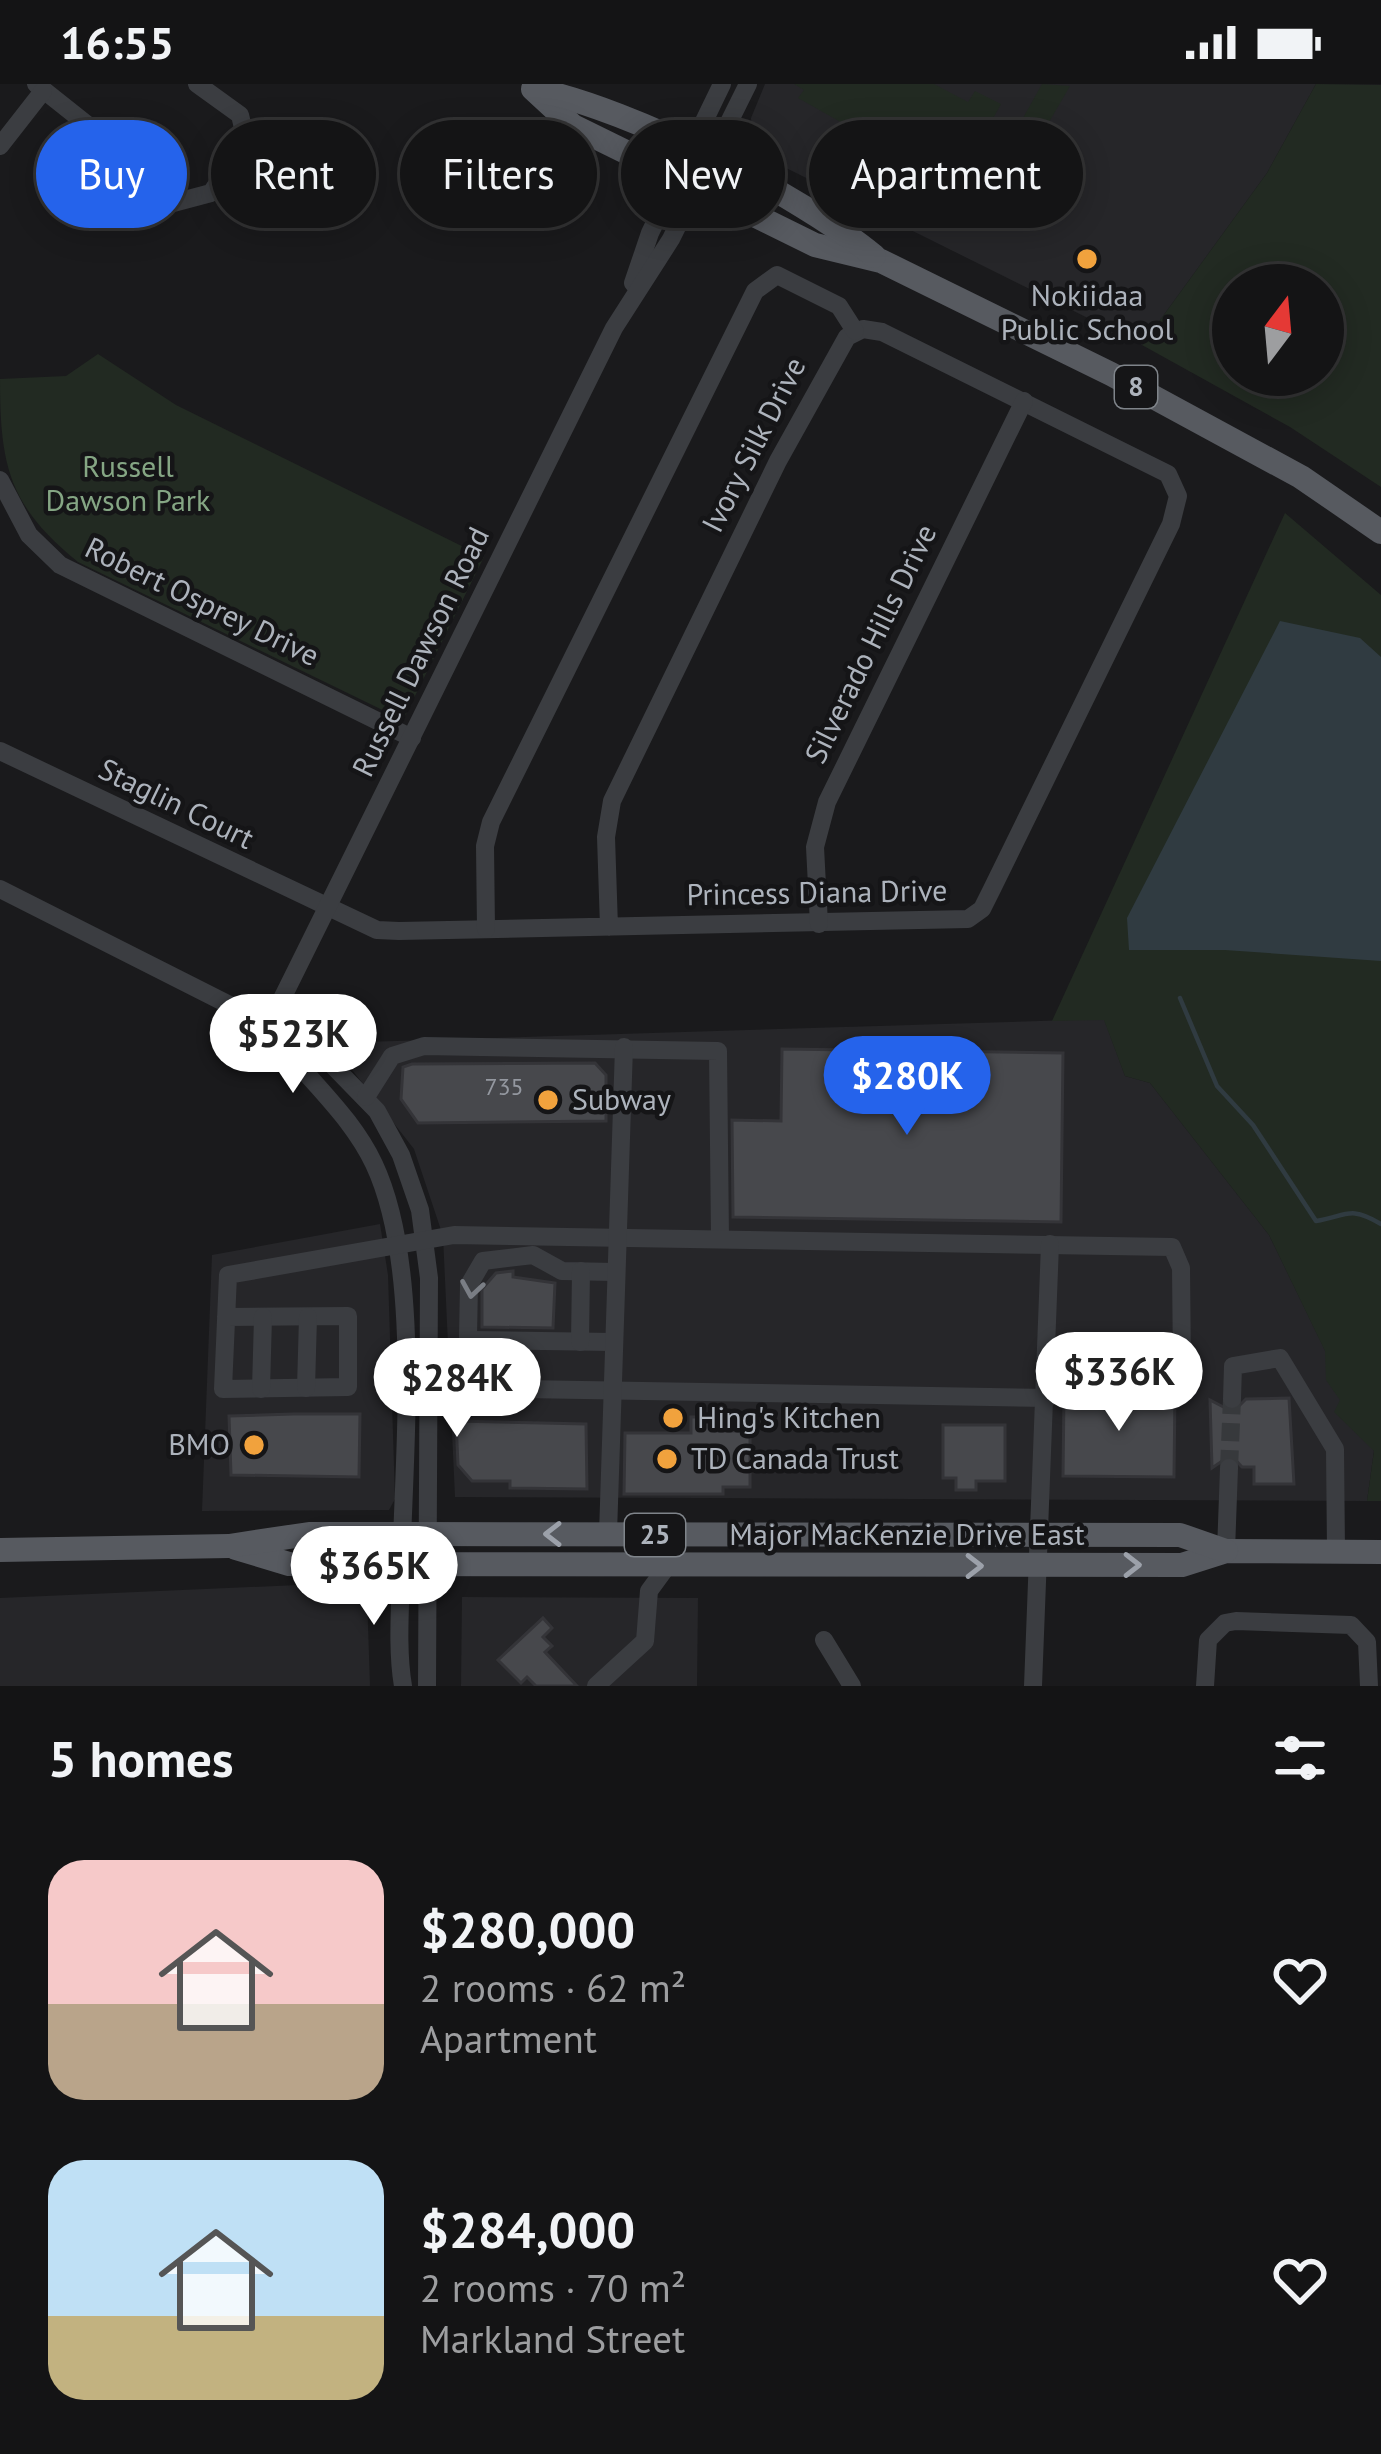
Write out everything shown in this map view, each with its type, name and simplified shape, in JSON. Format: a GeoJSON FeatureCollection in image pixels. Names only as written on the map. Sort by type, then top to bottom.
{"type":"FeatureCollection","features":[{"type":"Feature","properties":{"kind":"main road","name":"8"},"geometry":{"type":"LineString","coordinates":[[528,87],[589,101],[628,120]]}},
{"type":"Feature","properties":{"kind":"main road","name":"8"},"geometry":{"type":"LineString","coordinates":[[528,87],[573,126],[621,150]]}},
{"type":"Feature","properties":{"kind":"main road","name":"8"},"geometry":{"type":"LineString","coordinates":[[785,197],[828,218],[881,261],[1232,438],[1381,532]]}},
{"type":"Feature","properties":{"kind":"main road","name":"8"},"geometry":{"type":"LineString","coordinates":[[780,228],[815,245],[881,261]]}},
{"type":"Feature","properties":{"kind":"main road","name":"Major MacKenzie Drive East"},"geometry":{"type":"LineString","coordinates":[[0,1550],[229,1546],[309,1534],[608,1534],[1180,1535],[1226,1551]]}},
{"type":"Feature","properties":{"kind":"main road","name":"Major MacKenzie Drive East"},"geometry":{"type":"LineString","coordinates":[[229,1546],[289,1564],[1182,1565],[1226,1551],[1381,1552]]}},
{"type":"Feature","properties":{"kind":"street"},"geometry":{"type":"LineString","coordinates":[[0,146],[39,87],[138,166],[162,206],[211,193],[246,141],[240,115],[197,84]]}},
{"type":"Feature","properties":{"kind":"street","name":"Russell Dawson Road"},"geometry":{"type":"LineString","coordinates":[[711,120],[722,84]]}},
{"type":"Feature","properties":{"kind":"street","name":"Russell Dawson Road"},"geometry":{"type":"LineString","coordinates":[[724,120],[748,84]]}},
{"type":"Feature","properties":{"kind":"street","name":"Russell Dawson Road"},"geometry":{"type":"LineString","coordinates":[[269,1025],[626,304],[674,228]]}},
{"type":"Feature","properties":{"kind":"street"},"geometry":{"type":"LineString","coordinates":[[486,929],[485,846],[490,822],[754,291],[777,275],[839,306],[855,331],[882,332],[1024,401]]}},
{"type":"Feature","properties":{"kind":"street","name":"Ivory Silk Drive"},"geometry":{"type":"LineString","coordinates":[[609,927],[606,837],[612,801],[778,460],[840,345],[855,331]]}},
{"type":"Feature","properties":{"kind":"street","name":"Princess Diana Drive"},"geometry":{"type":"LineString","coordinates":[[326,911],[377,930],[959,920],[982,909],[1178,508],[1175,484],[1158,468],[1024,401]]}},
{"type":"Feature","properties":{"kind":"street","name":"Silverado Hills Drive"},"geometry":{"type":"LineString","coordinates":[[819,924],[815,847],[827,802],[1024,401]]}},
{"type":"Feature","properties":{"kind":"street","name":"Robert Osprey Drive"},"geometry":{"type":"LineString","coordinates":[[0,480],[29,535],[60,565],[412,738]]}},
{"type":"Feature","properties":{"kind":"street","name":"Staglin Court"},"geometry":{"type":"LineString","coordinates":[[0,751],[326,911]]}},
{"type":"Feature","properties":{"kind":"street"},"geometry":{"type":"LineString","coordinates":[[0,889],[269,1025],[304,1036],[366,1097],[401,1155],[425,1241],[428,1686]]}},
{"type":"Feature","properties":{"kind":"street"},"geometry":{"type":"LineString","coordinates":[[269,1025],[289,1056],[328,1093],[362,1140],[381,1179],[398,1244],[403,1686]]}},
{"type":"Feature","properties":{"kind":"street"},"geometry":{"type":"LineString","coordinates":[[608,1534],[623,1047]]}},
{"type":"Feature","properties":{"kind":"street"},"geometry":{"type":"LineString","coordinates":[[366,1097],[385,1063],[405,1049],[718,1051],[720,1239]]}},
{"type":"Feature","properties":{"kind":"street"},"geometry":{"type":"LineString","coordinates":[[226,1317],[348,1316],[348,1387],[223,1390],[226,1317],[228,1274],[454,1235],[1172,1246],[1181,1268],[1182,1366],[1048,1363]]}},
{"type":"Feature","properties":{"kind":"street"},"geometry":{"type":"LineString","coordinates":[[1033,1686],[1037,1535],[1048,1399],[1050,1244]]}},
{"type":"Feature","properties":{"kind":"street"},"geometry":{"type":"LineString","coordinates":[[615,1271],[562,1271],[533,1255],[483,1261],[469,1285],[467,1388],[1048,1399]]}},
{"type":"Feature","properties":{"kind":"street"},"geometry":{"type":"LineString","coordinates":[[580,1342],[581,1271]]}},
{"type":"Feature","properties":{"kind":"street"},"geometry":{"type":"LineString","coordinates":[[261,1389],[263,1317]]}},
{"type":"Feature","properties":{"kind":"street"},"geometry":{"type":"LineString","coordinates":[[306,1388],[308,1317]]}},
{"type":"Feature","properties":{"kind":"street"},"geometry":{"type":"LineString","coordinates":[[468,1340],[613,1342]]}},
{"type":"Feature","properties":{"kind":"street"},"geometry":{"type":"LineString","coordinates":[[1232,1400],[1233,1366],[1280,1358],[1335,1449],[1336,1551]]}},
{"type":"Feature","properties":{"kind":"street"},"geometry":{"type":"LineString","coordinates":[[1226,1551],[1229,1468]]}},
{"type":"Feature","properties":{"kind":"street"},"geometry":{"type":"LineString","coordinates":[[596,1686],[645,1641],[649,1591],[668,1565],[679,1535]]}},
{"type":"Feature","properties":{"kind":"street"},"geometry":{"type":"LineString","coordinates":[[1204,1686],[1208,1640],[1225,1623],[1351,1625],[1367,1642],[1369,1686]]}},
{"type":"Feature","properties":{"kind":"street"},"geometry":{"type":"LineString","coordinates":[[824,1640],[852,1686]]}},
{"type":"Feature","properties":{"kind":"shaded area","name":"Nokiidaa Public School"},"geometry":{"type":"Polygon","coordinates":[[[765,84],[1316,84],[1267,173],[1142,345],[907,228],[1083,228],[1083,120],[809,120],[809,179],[785,167],[785,120],[751,118],[765,84]]]}},
{"type":"Feature","properties":{"kind":"shaded area"},"geometry":{"type":"Polygon","coordinates":[[[1280,621],[1360,638],[1381,657],[1381,961],[1225,950],[1129,950],[1127,918],[1280,621]]]}},
{"type":"Feature","properties":{"kind":"shaded area"},"geometry":{"type":"Polygon","coordinates":[[[1104,1019],[1125,1076],[1150,1083],[1269,1235],[1374,1451],[1367,1501],[455,1497],[443,1236],[414,1149],[331,1043],[1104,1019]]]}},
{"type":"Feature","properties":{"kind":"shaded area"},"geometry":{"type":"Polygon","coordinates":[[[380,1224],[388,1275],[395,1499],[389,1510],[202,1511],[212,1255],[380,1224]]]}},
{"type":"Feature","properties":{"kind":"shaded area"},"geometry":{"type":"Polygon","coordinates":[[[321,1584],[367,1595],[370,1686],[0,1686],[0,1598],[321,1584]]]}},
{"type":"Feature","properties":{"kind":"shaded area"},"geometry":{"type":"Polygon","coordinates":[[[462,1597],[698,1598],[697,1686],[461,1686],[462,1597]]]}},
{"type":"Feature","properties":{"kind":"green space"},"geometry":{"type":"Polygon","coordinates":[[[794,84],[934,84],[968,102],[975,91],[1001,104],[992,120],[837,120],[798,98],[804,90],[794,84]]]}},
{"type":"Feature","properties":{"kind":"green space"},"geometry":{"type":"Polygon","coordinates":[[[1042,84],[1070,86],[1050,120],[1022,120],[1042,84]]]}},
{"type":"Feature","properties":{"kind":"green space"},"geometry":{"type":"Polygon","coordinates":[[[1316,84],[1381,85],[1381,487],[1234,396],[1344,396],[1344,264],[1212,264],[1212,384],[1142,345],[1267,173],[1316,84]]]}},
{"type":"Feature","properties":{"kind":"green space","name":"Russell Dawson Park"},"geometry":{"type":"Polygon","coordinates":[[[98,354],[176,405],[484,557],[403,720],[78,562],[37,522],[6,460],[0,379],[66,376],[98,354]]]}},
{"type":"Feature","properties":{"kind":"green space"},"geometry":{"type":"Polygon","coordinates":[[[1285,513],[1381,595],[1381,1501],[1367,1501],[1374,1451],[1334,1412],[1340,1400],[1326,1380],[1325,1351],[1269,1235],[1150,1083],[1125,1076],[1104,1020],[1052,1021],[1285,513]]]}},
{"type":"Feature","properties":{"kind":"building"},"geometry":{"type":"Polygon","coordinates":[[[782,1049],[1063,1053],[1061,1222],[733,1217],[732,1120],[781,1121],[782,1049]]]}},
{"type":"Feature","properties":{"kind":"building"},"geometry":{"type":"Polygon","coordinates":[[[595,1063],[606,1075],[606,1121],[418,1123],[401,1099],[403,1067],[412,1064],[595,1063]]]}},
{"type":"Feature","properties":{"kind":"building"},"geometry":{"type":"Polygon","coordinates":[[[513,1271],[513,1277],[555,1283],[553,1328],[482,1327],[482,1289],[496,1273],[513,1271]]]}},
{"type":"Feature","properties":{"kind":"building"},"geometry":{"type":"Polygon","coordinates":[[[1064,1392],[1175,1393],[1174,1477],[1063,1476],[1064,1392]]]}},
{"type":"Feature","properties":{"kind":"building"},"geometry":{"type":"Polygon","coordinates":[[[1289,1398],[1294,1484],[1254,1484],[1254,1467],[1242,1467],[1231,1455],[1212,1468],[1210,1400],[1233,1412],[1246,1399],[1289,1398]]]}},
{"type":"Feature","properties":{"kind":"building"},"geometry":{"type":"Polygon","coordinates":[[[360,1414],[359,1477],[231,1475],[229,1416],[360,1414]]]}},
{"type":"Feature","properties":{"kind":"building"},"geometry":{"type":"Polygon","coordinates":[[[691,1417],[715,1417],[715,1431],[750,1431],[750,1487],[723,1487],[723,1494],[624,1494],[625,1433],[691,1433],[691,1417]]]}},
{"type":"Feature","properties":{"kind":"building"},"geometry":{"type":"Polygon","coordinates":[[[456,1421],[586,1424],[587,1489],[510,1488],[510,1481],[472,1481],[458,1465],[456,1421]]]}},
{"type":"Feature","properties":{"kind":"building"},"geometry":{"type":"Polygon","coordinates":[[[943,1425],[1005,1425],[1005,1481],[976,1481],[976,1490],[956,1490],[956,1478],[943,1478],[943,1425]]]}},
{"type":"Feature","properties":{"kind":"building"},"geometry":{"type":"Polygon","coordinates":[[[543,1618],[552,1628],[543,1637],[552,1646],[545,1652],[577,1686],[536,1686],[527,1677],[521,1683],[498,1660],[543,1618]]]}},
{"type":"Feature","properties":{"kind":"waterway"},"geometry":{"type":"LineString","coordinates":[[1180,998],[1217,1086],[1253,1125],[1316,1221],[1355,1213],[1381,1224]]}},
{"type":"Feature","properties":{"kind":"tunnel"},"geometry":{"type":"LineString","coordinates":[[1229,1468],[1232,1399]]}},
{"type":"Feature","properties":{"kind":"place","name":"Nokiidaa Public School"},"geometry":{"type":"Point","coordinates":[1087,259]}},
{"type":"Feature","properties":{"kind":"place","name":"Subway"},"geometry":{"type":"Point","coordinates":[548,1100]}},
{"type":"Feature","properties":{"kind":"place","name":"Hing's Kitchen"},"geometry":{"type":"Point","coordinates":[673,1418]}},
{"type":"Feature","properties":{"kind":"place","name":"BMO"},"geometry":{"type":"Point","coordinates":[254,1445]}},
{"type":"Feature","properties":{"kind":"place","name":"TD Canada Trust"},"geometry":{"type":"Point","coordinates":[667,1459]}}]}
